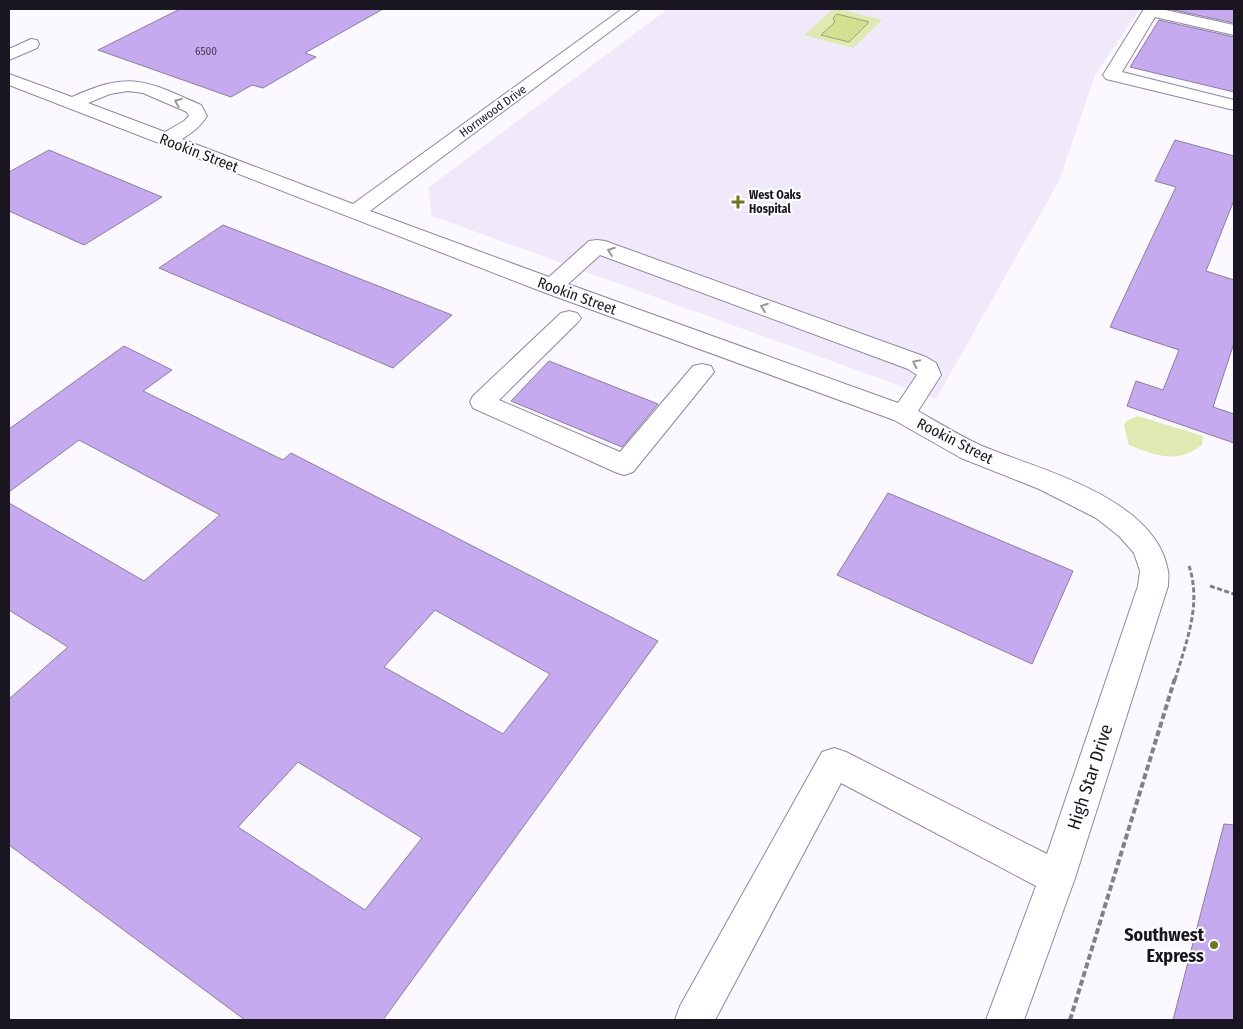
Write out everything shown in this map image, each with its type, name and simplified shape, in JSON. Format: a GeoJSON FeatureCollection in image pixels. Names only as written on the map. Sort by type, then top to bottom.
{"type":"FeatureCollection","features":[{"type":"Feature","properties":{"kind":"street","name":"Hornwood Drive"},"geometry":{"type":"LineString","coordinates":[[354,212],[632,9]]}},
{"type":"Feature","properties":{"kind":"street"},"geometry":{"type":"LineString","coordinates":[[1234,30],[1151,10],[1112,75],[1234,105]]}},
{"type":"Feature","properties":{"kind":"street"},"geometry":{"type":"LineString","coordinates":[[9,55],[31,44]]}},
{"type":"Feature","properties":{"kind":"street","name":"Rookin Street"},"geometry":{"type":"LineString","coordinates":[[9,79],[551,287],[903,414],[969,450],[1080,496],[1109,513],[1135,534]]}},
{"type":"Feature","properties":{"kind":"street"},"geometry":{"type":"LineString","coordinates":[[72,104],[102,91],[124,86],[137,86],[195,109],[198,116],[191,125],[166,140]]}},
{"type":"Feature","properties":{"kind":"street"},"geometry":{"type":"LineString","coordinates":[[551,287],[597,246],[917,362],[928,369],[929,374],[903,414]]}},
{"type":"Feature","properties":{"kind":"street"},"geometry":{"type":"LineString","coordinates":[[569,318],[482,402],[624,465],[702,372]]}},
{"type":"Feature","properties":{"kind":"street","name":"High Star Drive"},"geometry":{"type":"LineString","coordinates":[[1005,1020],[1057,878],[1153,586],[1154,570],[1148,553],[1135,534]]}},
{"type":"Feature","properties":{"kind":"street"},"geometry":{"type":"LineString","coordinates":[[694,1020],[834,763],[1057,878]]}},
{"type":"Feature","properties":{"kind":"path"},"geometry":{"type":"LineString","coordinates":[[1210,586],[1234,594]]}},
{"type":"Feature","properties":{"kind":"shaded area","name":"West Oaks Hospital"},"geometry":{"type":"Polygon","coordinates":[[[668,9],[1140,9],[1095,75],[1059,181],[936,399],[432,216],[428,188],[668,9]]]}},
{"type":"Feature","properties":{"kind":"shaded area"},"geometry":{"type":"Polygon","coordinates":[[[833,9],[882,20],[853,48],[804,35],[833,9]]]}},
{"type":"Feature","properties":{"kind":"shaded area"},"geometry":{"type":"Polygon","coordinates":[[[837,14],[869,22],[849,42],[821,35],[835,22],[833,18],[837,14]]]}},
{"type":"Feature","properties":{"kind":"shaded area"},"geometry":{"type":"Polygon","coordinates":[[[1138,416],[1203,436],[1202,445],[1184,455],[1166,456],[1157,455],[1129,445],[1124,426],[1126,421],[1138,416]]]}},
{"type":"Feature","properties":{"kind":"building"},"geometry":{"type":"Polygon","coordinates":[[[180,9],[383,9],[305,53],[316,57],[263,88],[252,85],[231,97],[98,50],[180,9]]]}},
{"type":"Feature","properties":{"kind":"building"},"geometry":{"type":"Polygon","coordinates":[[[1169,9],[1234,9],[1234,23],[1169,9]]]}},
{"type":"Feature","properties":{"kind":"building"},"geometry":{"type":"Polygon","coordinates":[[[1159,20],[1234,37],[1234,92],[1130,67],[1159,20]]]}},
{"type":"Feature","properties":{"kind":"building"},"geometry":{"type":"Polygon","coordinates":[[[1175,140],[1234,156],[1234,200],[1206,271],[1234,280],[1234,343],[1213,407],[1234,414],[1234,443],[1127,406],[1136,381],[1163,390],[1179,350],[1110,327],[1176,187],[1155,181],[1175,140]]]}},
{"type":"Feature","properties":{"kind":"building"},"geometry":{"type":"Polygon","coordinates":[[[49,150],[162,197],[84,245],[9,211],[9,172],[49,150]]]}},
{"type":"Feature","properties":{"kind":"building"},"geometry":{"type":"Polygon","coordinates":[[[223,225],[452,315],[393,368],[159,268],[223,225]]]}},
{"type":"Feature","properties":{"kind":"building"},"geometry":{"type":"Polygon","coordinates":[[[124,346],[172,370],[143,391],[283,460],[291,453],[658,641],[383,1020],[245,1020],[9,845],[9,699],[68,647],[9,610],[9,503],[144,581],[220,515],[79,440],[9,492],[9,429],[124,346]],[[435,610],[384,667],[503,734],[550,674],[435,610]],[[298,762],[238,827],[365,910],[422,838],[298,762]]]}},
{"type":"Feature","properties":{"kind":"building"},"geometry":{"type":"Polygon","coordinates":[[[549,361],[658,404],[622,447],[511,401],[549,361]]]}},
{"type":"Feature","properties":{"kind":"building"},"geometry":{"type":"Polygon","coordinates":[[[888,493],[1073,571],[1032,664],[837,575],[888,493]]]}},
{"type":"Feature","properties":{"kind":"building","name":"Southwest Express"},"geometry":{"type":"Polygon","coordinates":[[[1224,824],[1234,825],[1234,1020],[1173,1020],[1224,824]]]}},
{"type":"Feature","properties":{"kind":"place","name":"West Oaks Hospital"},"geometry":{"type":"Point","coordinates":[738,202]}},
{"type":"Feature","properties":{"kind":"place","name":"Southwest Express"},"geometry":{"type":"Point","coordinates":[1214,945]}}]}
